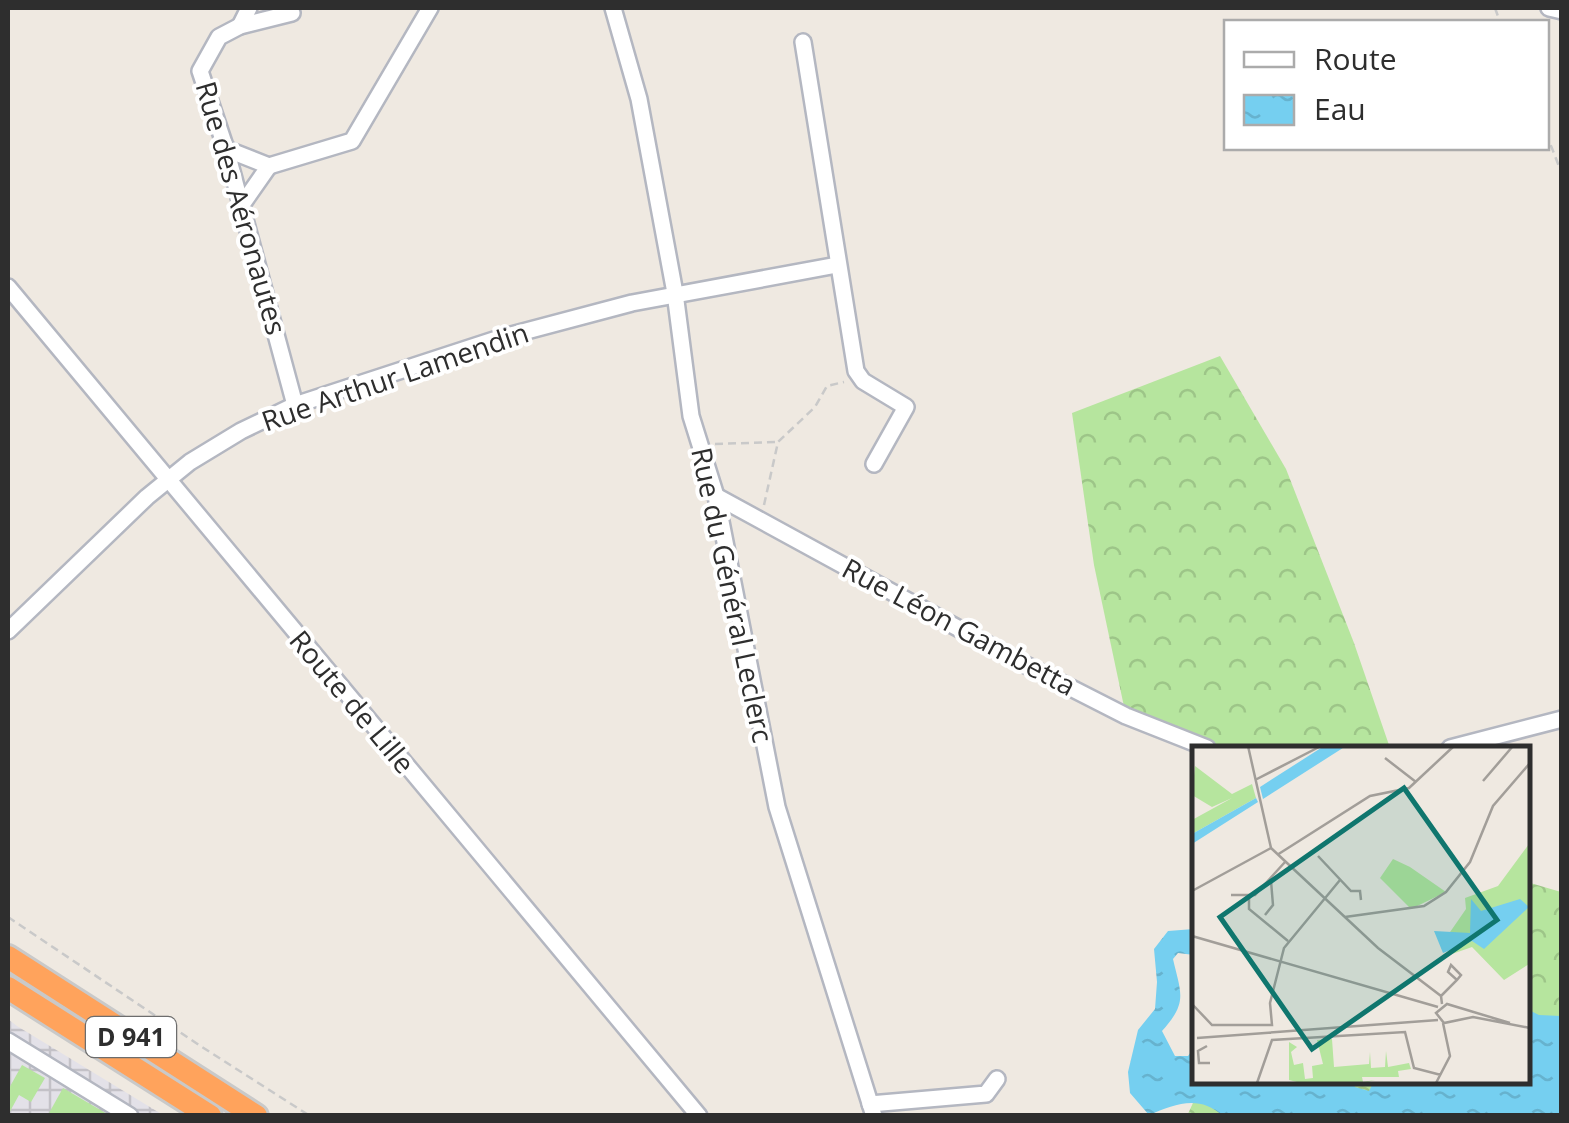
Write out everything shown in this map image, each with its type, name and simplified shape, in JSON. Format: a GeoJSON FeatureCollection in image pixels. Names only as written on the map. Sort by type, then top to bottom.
{"type":"FeatureCollection","features":[{"type":"Feature","properties":{"kind":"highway","name":"D 941"},"geometry":{"type":"LineString","coordinates":[[8,957],[256,1116]]}},
{"type":"Feature","properties":{"kind":"highway","name":"D 941"},"geometry":{"type":"LineString","coordinates":[[8,988],[210,1116]]}},
{"type":"Feature","properties":{"kind":"street","name":"Rue des Aéronautes"},"geometry":{"type":"LineString","coordinates":[[250,8],[240,26],[219,37],[200,72],[226,149],[295,405]]}},
{"type":"Feature","properties":{"kind":"street"},"geometry":{"type":"LineString","coordinates":[[240,26],[288,10],[310,8]]}},
{"type":"Feature","properties":{"kind":"street"},"geometry":{"type":"LineString","coordinates":[[241,206],[269,166],[352,141],[430,8]]}},
{"type":"Feature","properties":{"kind":"street","name":"Rue du Général Leclerc"},"geometry":{"type":"LineString","coordinates":[[613,8],[638,98],[675,293],[691,416],[716,496],[776,807],[872,1110]]}},
{"type":"Feature","properties":{"kind":"street"},"geometry":{"type":"LineString","coordinates":[[1549,8],[1562,11]]}},
{"type":"Feature","properties":{"kind":"street"},"geometry":{"type":"LineString","coordinates":[[803,42],[858,376],[906,407],[874,464]]}},
{"type":"Feature","properties":{"kind":"street"},"geometry":{"type":"LineString","coordinates":[[226,149],[269,166]]}},
{"type":"Feature","properties":{"kind":"street","name":"Rue Arthur Lamendin"},"geometry":{"type":"LineString","coordinates":[[8,631],[190,462],[295,405],[500,338],[675,293],[838,264]]}},
{"type":"Feature","properties":{"kind":"street","name":"Route de Lille"},"geometry":{"type":"LineString","coordinates":[[8,287],[698,1116]]}},
{"type":"Feature","properties":{"kind":"street","name":"Rue Léon Gambetta"},"geometry":{"type":"LineString","coordinates":[[716,496],[1018,661],[1126,716],[1202,746]]}},
{"type":"Feature","properties":{"kind":"street"},"geometry":{"type":"LineString","coordinates":[[1458,746],[1562,719]]}},
{"type":"Feature","properties":{"kind":"street"},"geometry":{"type":"LineString","coordinates":[[8,1041],[130,1116]]}},
{"type":"Feature","properties":{"kind":"street"},"geometry":{"type":"LineString","coordinates":[[872,1110],[986,1094],[997,1078]]}},
{"type":"Feature","properties":{"kind":"path"},"geometry":{"type":"LineString","coordinates":[[1549,140],[1562,174]]}},
{"type":"Feature","properties":{"kind":"path"},"geometry":{"type":"LineString","coordinates":[[763,511],[778,442],[815,407],[827,386],[858,376]]}},
{"type":"Feature","properties":{"kind":"path"},"geometry":{"type":"LineString","coordinates":[[700,445],[778,442]]}},
{"type":"Feature","properties":{"kind":"path"},"geometry":{"type":"LineString","coordinates":[[8,917],[310,1116]]}},
{"type":"Feature","properties":{"kind":"shaded area"},"geometry":{"type":"Polygon","coordinates":[[[8,1019],[17,1026],[163,1115],[8,1115],[8,1019]]]}},
{"type":"Feature","properties":{"kind":"green space"},"geometry":{"type":"Polygon","coordinates":[[[1220,356],[1286,469],[1389,746],[1202,746],[1126,716],[1094,565],[1072,413],[1220,356]]]}},
{"type":"Feature","properties":{"kind":"green space"},"geometry":{"type":"Polygon","coordinates":[[[1529,883],[1561,892],[1561,1115],[1187,1116],[1202,1083],[1529,1083],[1529,883]]]}},
{"type":"Feature","properties":{"kind":"green space"},"geometry":{"type":"Polygon","coordinates":[[[22,1065],[45,1078],[31,1102],[19,1095],[8,1115],[8,1090],[22,1065]]]}},
{"type":"Feature","properties":{"kind":"green space"},"geometry":{"type":"Polygon","coordinates":[[[63,1088],[109,1115],[54,1116],[49,1113],[63,1088]]]}},
{"type":"Feature","properties":{"kind":"water"},"geometry":{"type":"Polygon","coordinates":[[[1192,929],[1192,955],[1178,953],[1173,959],[1179,1005],[1162,1031],[1175,1056],[1188,1056],[1192,1051],[1192,1083],[1354,1083],[1369,1091],[1373,1083],[1529,1083],[1529,1010],[1539,1015],[1561,1016],[1561,1115],[1223,1116],[1205,1105],[1187,1103],[1149,1115],[1130,1093],[1128,1072],[1138,1030],[1155,1009],[1154,949],[1168,931],[1192,929]]]}}]}
